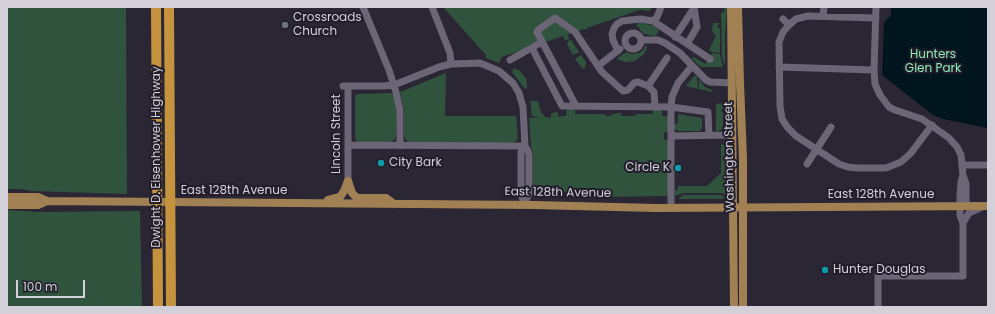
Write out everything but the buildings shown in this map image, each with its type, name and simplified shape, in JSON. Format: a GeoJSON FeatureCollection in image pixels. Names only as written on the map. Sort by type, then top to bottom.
{"type":"FeatureCollection","features":[{"type":"Feature","properties":{"kind":"highway","name":"Dwight D. Eisenhower Highway"},"geometry":{"type":"LineString","coordinates":[[151,7],[152,307]]}},
{"type":"Feature","properties":{"kind":"highway"},"geometry":{"type":"LineString","coordinates":[[156,7],[158,307]]}},
{"type":"Feature","properties":{"kind":"highway"},"geometry":{"type":"LineString","coordinates":[[162,7],[163,307]]}},
{"type":"Feature","properties":{"kind":"highway","name":"Dwight D. Eisenhower Highway"},"geometry":{"type":"LineString","coordinates":[[169,7],[171,307]]}},
{"type":"Feature","properties":{"kind":"main road","name":"Washington Street"},"geometry":{"type":"LineString","coordinates":[[731,7],[736,83],[743,146],[743,307]]}},
{"type":"Feature","properties":{"kind":"main road","name":"Washington Street"},"geometry":{"type":"LineString","coordinates":[[734,307],[732,135],[736,83],[738,7]]}},
{"type":"Feature","properties":{"kind":"main road"},"geometry":{"type":"LineString","coordinates":[[311,203],[340,196],[344,192],[348,181]]}},
{"type":"Feature","properties":{"kind":"main road"},"geometry":{"type":"LineString","coordinates":[[348,181],[352,193],[357,198],[386,198],[394,204]]}},
{"type":"Feature","properties":{"kind":"main road"},"geometry":{"type":"LineString","coordinates":[[7,197],[38,197],[47,201]]}},
{"type":"Feature","properties":{"kind":"main road","name":"East 128th Avenue"},"geometry":{"type":"LineString","coordinates":[[47,201],[524,205],[671,208],[986,206]]}},
{"type":"Feature","properties":{"kind":"main road"},"geometry":{"type":"LineString","coordinates":[[7,205],[38,205],[47,201]]}},
{"type":"Feature","properties":{"kind":"street"},"geometry":{"type":"LineString","coordinates":[[363,7],[394,85],[400,111],[400,146]]}},
{"type":"Feature","properties":{"kind":"street"},"geometry":{"type":"LineString","coordinates":[[432,7],[450,53],[452,64]]}},
{"type":"Feature","properties":{"kind":"street"},"geometry":{"type":"LineString","coordinates":[[653,21],[657,17],[661,7]]}},
{"type":"Feature","properties":{"kind":"street"},"geometry":{"type":"LineString","coordinates":[[675,37],[694,7]]}},
{"type":"Feature","properties":{"kind":"street"},"geometry":{"type":"LineString","coordinates":[[687,44],[698,28],[694,7]]}},
{"type":"Feature","properties":{"kind":"street"},"geometry":{"type":"LineString","coordinates":[[824,7],[824,16]]}},
{"type":"Feature","properties":{"kind":"street"},"geometry":{"type":"LineString","coordinates":[[876,7],[874,70],[876,88],[890,107],[898,112],[922,119],[954,143],[959,151],[963,165],[963,175],[960,184],[963,206],[963,276],[878,276],[878,307]]}},
{"type":"Feature","properties":{"kind":"street"},"geometry":{"type":"LineString","coordinates":[[876,18],[824,16],[803,17],[789,25],[783,32],[779,42],[780,106],[782,119],[796,136],[840,164],[848,167],[880,168],[890,167],[901,162],[907,157],[932,125]]}},
{"type":"Feature","properties":{"kind":"street"},"geometry":{"type":"LineString","coordinates":[[576,106],[538,35],[538,30],[555,18],[575,32],[598,66],[623,91],[628,90],[634,83],[638,82],[648,86],[654,92],[655,106]]}},
{"type":"Feature","properties":{"kind":"street"},"geometry":{"type":"LineString","coordinates":[[634,19],[634,33]]}},
{"type":"Feature","properties":{"kind":"street"},"geometry":{"type":"LineString","coordinates":[[618,51],[613,40],[612,34],[614,28],[622,21],[634,19],[653,21],[710,59]]}},
{"type":"Feature","properties":{"kind":"street"},"geometry":{"type":"LineString","coordinates":[[783,19],[789,25]]}},
{"type":"Feature","properties":{"kind":"street"},"geometry":{"type":"LineString","coordinates":[[634,33],[640,36],[642,40],[640,47],[636,50],[631,50],[626,45],[625,40],[627,36],[634,33]]}},
{"type":"Feature","properties":{"kind":"street"},"geometry":{"type":"LineString","coordinates":[[642,40],[658,40],[665,43],[680,53],[706,80],[710,82],[736,83]]}},
{"type":"Feature","properties":{"kind":"street"},"geometry":{"type":"LineString","coordinates":[[510,60],[542,42]]}},
{"type":"Feature","properties":{"kind":"street"},"geometry":{"type":"LineString","coordinates":[[598,66],[626,45]]}},
{"type":"Feature","properties":{"kind":"street"},"geometry":{"type":"LineString","coordinates":[[532,48],[562,106],[655,106],[708,112],[709,135]]}},
{"type":"Feature","properties":{"kind":"street"},"geometry":{"type":"LineString","coordinates":[[648,86],[667,58]]}},
{"type":"Feature","properties":{"kind":"street"},"geometry":{"type":"LineString","coordinates":[[394,85],[439,67],[452,64],[480,64],[504,74],[513,83],[519,93],[524,107],[525,146],[529,155],[529,193],[524,205]]}},
{"type":"Feature","properties":{"kind":"street"},"geometry":{"type":"LineString","coordinates":[[671,208],[671,107],[675,89],[684,74],[692,66]]}},
{"type":"Feature","properties":{"kind":"street"},"geometry":{"type":"LineString","coordinates":[[779,67],[874,70]]}},
{"type":"Feature","properties":{"kind":"street","name":"Lincoln Street"},"geometry":{"type":"LineString","coordinates":[[348,181],[346,86],[394,85]]}},
{"type":"Feature","properties":{"kind":"street"},"geometry":{"type":"LineString","coordinates":[[807,164],[831,127]]}},
{"type":"Feature","properties":{"kind":"street"},"geometry":{"type":"LineString","coordinates":[[671,136],[732,135]]}},
{"type":"Feature","properties":{"kind":"street"},"geometry":{"type":"LineString","coordinates":[[348,145],[525,146]]}},
{"type":"Feature","properties":{"kind":"street"},"geometry":{"type":"LineString","coordinates":[[963,165],[988,165]]}},
{"type":"Feature","properties":{"kind":"street"},"geometry":{"type":"LineString","coordinates":[[963,223],[970,213],[986,206]]}},
{"type":"Feature","properties":{"kind":"green space"},"geometry":{"type":"Polygon","coordinates":[[[7,7],[126,7],[127,194],[7,189],[7,7]]]}},
{"type":"Feature","properties":{"kind":"green space"},"geometry":{"type":"Polygon","coordinates":[[[443,7],[652,7],[650,11],[639,10],[587,28],[586,30],[584,29],[567,35],[570,38],[565,41],[563,36],[502,57],[499,63],[486,58],[486,55],[443,7]]]}},
{"type":"Feature","properties":{"kind":"green space"},"geometry":{"type":"Polygon","coordinates":[[[723,7],[727,7],[725,64],[722,56],[721,14],[725,10],[723,7]]]}},
{"type":"Feature","properties":{"kind":"green space"},"geometry":{"type":"Polygon","coordinates":[[[638,22],[654,26],[659,30],[656,36],[644,34],[639,27],[637,27],[638,22]]]}},
{"type":"Feature","properties":{"kind":"green space"},"geometry":{"type":"Polygon","coordinates":[[[713,23],[720,23],[717,26],[720,29],[720,53],[709,50],[716,36],[712,31],[713,23]]]}},
{"type":"Feature","properties":{"kind":"green space"},"geometry":{"type":"Polygon","coordinates":[[[571,40],[579,52],[573,55],[567,44],[568,41],[571,40]]]}},
{"type":"Feature","properties":{"kind":"green space"},"geometry":{"type":"Polygon","coordinates":[[[645,46],[647,46],[647,48],[644,54],[635,61],[625,62],[617,59],[626,52],[631,54],[639,53],[645,46]]]}},
{"type":"Feature","properties":{"kind":"green space"},"geometry":{"type":"Polygon","coordinates":[[[712,53],[720,54],[723,67],[701,67],[691,58],[694,57],[705,64],[712,53]]]}},
{"type":"Feature","properties":{"kind":"green space"},"geometry":{"type":"Polygon","coordinates":[[[581,55],[586,62],[585,68],[583,69],[575,59],[581,55]]]}},
{"type":"Feature","properties":{"kind":"green space"},"geometry":{"type":"Polygon","coordinates":[[[514,68],[520,71],[526,78],[527,87],[525,89],[512,72],[514,68]]]}},
{"type":"Feature","properties":{"kind":"green space"},"geometry":{"type":"Polygon","coordinates":[[[446,73],[445,116],[516,116],[518,137],[516,141],[513,143],[410,142],[406,140],[404,136],[404,110],[400,92],[446,73]]]}},
{"type":"Feature","properties":{"kind":"green space"},"geometry":{"type":"Polygon","coordinates":[[[695,75],[697,77],[698,89],[686,86],[695,75]]]}},
{"type":"Feature","properties":{"kind":"green space"},"geometry":{"type":"Polygon","coordinates":[[[699,79],[705,87],[712,90],[712,92],[699,89],[699,79]]]}},
{"type":"Feature","properties":{"kind":"green space"},"geometry":{"type":"Polygon","coordinates":[[[393,93],[397,113],[395,139],[390,142],[357,142],[355,138],[355,96],[357,94],[393,93]]]}},
{"type":"Feature","properties":{"kind":"green space"},"geometry":{"type":"Polygon","coordinates":[[[530,101],[538,101],[540,110],[545,117],[551,118],[551,114],[555,112],[557,112],[559,116],[554,117],[566,116],[567,109],[575,109],[575,114],[605,114],[606,116],[610,116],[621,113],[621,116],[635,116],[636,114],[653,114],[653,110],[662,109],[662,116],[668,116],[668,131],[664,133],[664,139],[668,141],[669,191],[667,196],[600,197],[569,192],[538,192],[533,185],[533,154],[529,118],[540,117],[532,116],[530,101]]]}},
{"type":"Feature","properties":{"kind":"green space"},"geometry":{"type":"Polygon","coordinates":[[[723,103],[723,108],[721,111],[723,113],[723,129],[716,132],[716,104],[723,103]]]}},
{"type":"Feature","properties":{"kind":"green space"},"geometry":{"type":"Polygon","coordinates":[[[678,114],[702,118],[702,128],[700,131],[679,131],[674,129],[674,124],[678,123],[678,114]]]}},
{"type":"Feature","properties":{"kind":"green space"},"geometry":{"type":"Polygon","coordinates":[[[721,144],[725,145],[726,195],[721,193],[683,193],[675,196],[675,191],[678,189],[678,186],[707,186],[721,173],[721,144]]]}},
{"type":"Feature","properties":{"kind":"green space"},"geometry":{"type":"Polygon","coordinates":[[[683,195],[721,195],[725,197],[722,199],[678,199],[683,195]]]}},
{"type":"Feature","properties":{"kind":"green space"},"geometry":{"type":"Polygon","coordinates":[[[7,210],[38,212],[140,211],[142,307],[7,307],[7,210]]]}},
{"type":"Feature","properties":{"kind":"water","name":"Hunters Glen Park"},"geometry":{"type":"Polygon","coordinates":[[[891,7],[988,7],[988,128],[943,119],[933,115],[882,75],[884,23],[891,15],[891,7]]]}},
{"type":"Feature","properties":{"kind":"place","name":"Crossroads Church"},"geometry":{"type":"Point","coordinates":[285,25]}},
{"type":"Feature","properties":{"kind":"place","name":"City Bark"},"geometry":{"type":"Point","coordinates":[381,163]}},
{"type":"Feature","properties":{"kind":"place","name":"Circle K"},"geometry":{"type":"Point","coordinates":[678,168]}},
{"type":"Feature","properties":{"kind":"place","name":"Hunter Douglas"},"geometry":{"type":"Point","coordinates":[825,270]}}]}
